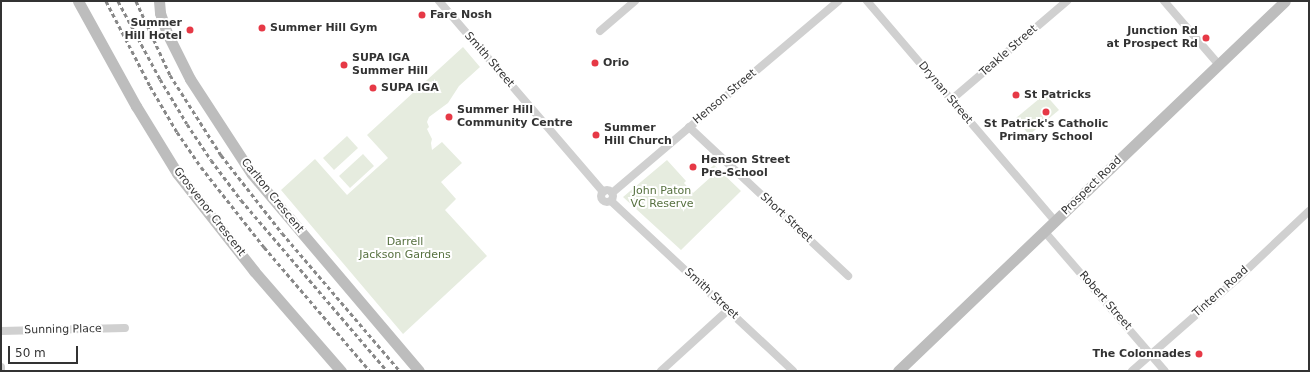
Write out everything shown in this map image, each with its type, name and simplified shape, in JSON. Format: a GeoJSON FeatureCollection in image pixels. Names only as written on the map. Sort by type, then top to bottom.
{"type":"FeatureCollection","features":[{"type":"Feature","properties":{"kind":"street","name":"Grosvenor Crescent"},"geometry":{"type":"LineString","coordinates":[[78,1],[86,19],[99,38],[136,106],[177,173],[254,271],[341,371]]}},
{"type":"Feature","properties":{"kind":"street","name":"Grosvenor Crescent"},"geometry":{"type":"LineString","coordinates":[[84,1],[92,16],[99,38]]}},
{"type":"Feature","properties":{"kind":"street","name":"Carlton Crescent"},"geometry":{"type":"LineString","coordinates":[[158,1],[160,13],[167,33],[190,79],[252,174],[419,371]]}},
{"type":"Feature","properties":{"kind":"street","name":"Smith Street"},"geometry":{"type":"LineString","coordinates":[[440,1],[603,192],[602,199],[608,202],[612,197],[728,310],[794,371]]}},
{"type":"Feature","properties":{"kind":"street"},"geometry":{"type":"LineString","coordinates":[[600,31],[635,1]]}},
{"type":"Feature","properties":{"kind":"street","name":"Henson Street"},"geometry":{"type":"LineString","coordinates":[[612,197],[689,127],[838,1]]}},
{"type":"Feature","properties":{"kind":"street","name":"Drynan Street"},"geometry":{"type":"LineString","coordinates":[[867,1],[1055,221]]}},
{"type":"Feature","properties":{"kind":"street","name":"Teakle Street"},"geometry":{"type":"LineString","coordinates":[[951,100],[1067,1]]}},
{"type":"Feature","properties":{"kind":"street"},"geometry":{"type":"LineString","coordinates":[[1164,1],[1219,65]]}},
{"type":"Feature","properties":{"kind":"street","name":"Prospect Road"},"geometry":{"type":"LineString","coordinates":[[898,371],[1285,1]]}},
{"type":"Feature","properties":{"kind":"street","name":"Short Street"},"geometry":{"type":"LineString","coordinates":[[689,127],[848,276]]}},
{"type":"Feature","properties":{"kind":"street","name":"Tintern Road"},"geometry":{"type":"LineString","coordinates":[[1132,371],[1236,280],[1309,211]]}},
{"type":"Feature","properties":{"kind":"street","name":"Robert Street"},"geometry":{"type":"LineString","coordinates":[[1044,231],[1165,371]]}},
{"type":"Feature","properties":{"kind":"street"},"geometry":{"type":"LineString","coordinates":[[661,371],[728,310]]}},
{"type":"Feature","properties":{"kind":"street","name":"Sunning Place"},"geometry":{"type":"LineString","coordinates":[[1,331],[125,328]]}},
{"type":"Feature","properties":{"kind":"green space","name":"Darrell Jackson Gardens"},"geometry":{"type":"Polygon","coordinates":[[[463,47],[480,67],[459,86],[448,103],[429,117],[427,122],[429,127],[427,129],[432,139],[432,150],[442,142],[462,163],[441,182],[456,199],[445,210],[487,256],[403,334],[281,190],[315,159],[347,195],[388,158],[367,135],[463,47]]]}},
{"type":"Feature","properties":{"kind":"green space"},"geometry":{"type":"Polygon","coordinates":[[[1045,94],[1059,110],[1029,135],[1016,118],[1045,94]]]}},
{"type":"Feature","properties":{"kind":"green space"},"geometry":{"type":"Polygon","coordinates":[[[347,136],[358,148],[334,170],[323,158],[347,136]]]}},
{"type":"Feature","properties":{"kind":"green space"},"geometry":{"type":"Polygon","coordinates":[[[363,154],[374,166],[350,188],[339,176],[363,154]]]}},
{"type":"Feature","properties":{"kind":"green space","name":"John Paton VC Reserve"},"geometry":{"type":"Polygon","coordinates":[[[667,160],[686,181],[684,183],[693,193],[712,176],[708,170],[714,165],[741,191],[681,250],[623,197],[667,160]]]}},
{"type":"Feature","properties":{"kind":"railway"},"geometry":{"type":"LineString","coordinates":[[106,1],[150,86],[177,132],[201,167],[264,247],[370,371]]}},
{"type":"Feature","properties":{"kind":"railway"},"geometry":{"type":"LineString","coordinates":[[118,1],[160,79],[211,160],[241,200],[387,371]]}},
{"type":"Feature","properties":{"kind":"railway"},"geometry":{"type":"LineString","coordinates":[[136,1],[170,75],[221,155],[282,233],[400,371]]}},
{"type":"Feature","properties":{"kind":"place","name":"Fare Nosh"},"geometry":{"type":"Point","coordinates":[422,15]}},
{"type":"Feature","properties":{"kind":"place","name":"Summer Hill Gym"},"geometry":{"type":"Point","coordinates":[262,28]}},
{"type":"Feature","properties":{"kind":"place","name":"Summer Hill Hotel"},"geometry":{"type":"Point","coordinates":[190,30]}},
{"type":"Feature","properties":{"kind":"place","name":"Junction Rd at Prospect Rd"},"geometry":{"type":"Point","coordinates":[1206,38]}},
{"type":"Feature","properties":{"kind":"place","name":"Orio"},"geometry":{"type":"Point","coordinates":[595,63]}},
{"type":"Feature","properties":{"kind":"place","name":"SUPA IGA Summer Hill"},"geometry":{"type":"Point","coordinates":[344,65]}},
{"type":"Feature","properties":{"kind":"place","name":"SUPA IGA"},"geometry":{"type":"Point","coordinates":[373,88]}},
{"type":"Feature","properties":{"kind":"place","name":"St Patricks"},"geometry":{"type":"Point","coordinates":[1016,95]}},
{"type":"Feature","properties":{"kind":"place","name":"St Patrick's Catholic Primary School"},"geometry":{"type":"Point","coordinates":[1046,112]}},
{"type":"Feature","properties":{"kind":"place","name":"Summer Hill Community Centre"},"geometry":{"type":"Point","coordinates":[449,117]}},
{"type":"Feature","properties":{"kind":"place","name":"Summer Hill Church"},"geometry":{"type":"Point","coordinates":[596,135]}},
{"type":"Feature","properties":{"kind":"place","name":"Henson Street Pre-School"},"geometry":{"type":"Point","coordinates":[693,167]}},
{"type":"Feature","properties":{"kind":"place","name":"The Colonnades"},"geometry":{"type":"Point","coordinates":[1199,354]}}]}
